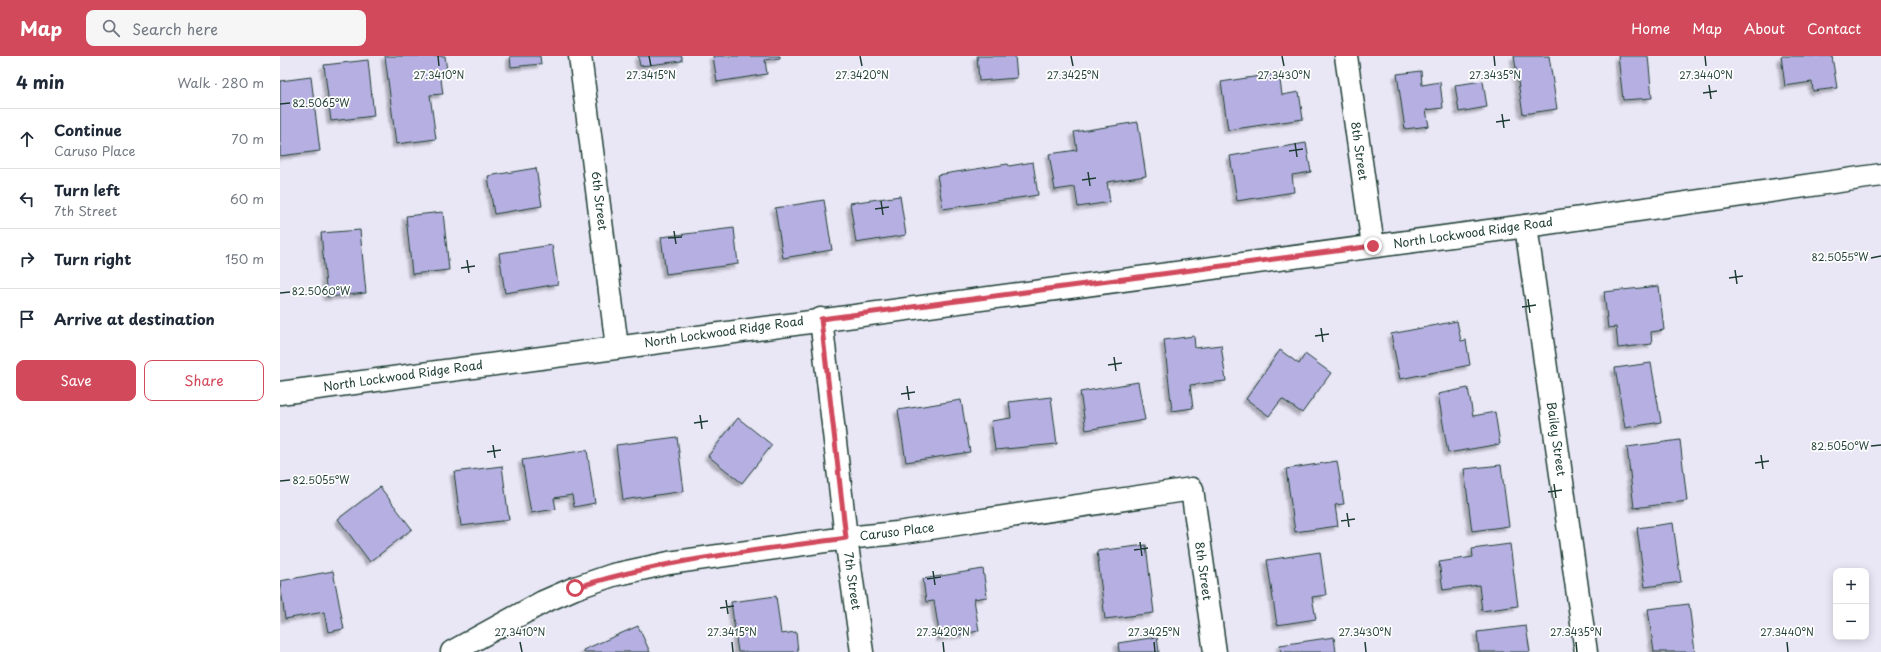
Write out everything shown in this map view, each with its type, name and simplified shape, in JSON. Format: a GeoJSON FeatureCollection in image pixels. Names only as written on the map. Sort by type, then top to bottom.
{"type":"FeatureCollection","features":[{"type":"Feature","properties":{"kind":"street","name":"6th Street"},"geometry":{"type":"LineString","coordinates":[[580,56],[617,347]]}},
{"type":"Feature","properties":{"kind":"street","name":"8th Street"},"geometry":{"type":"LineString","coordinates":[[1346,56],[1373,246]]}},
{"type":"Feature","properties":{"kind":"street","name":"North Lockwood Ridge Road"},"geometry":{"type":"LineString","coordinates":[[280,393],[821,319],[1526,226],[1881,175]]}},
{"type":"Feature","properties":{"kind":"street","name":"Bailey Street"},"geometry":{"type":"LineString","coordinates":[[1526,226],[1586,652]]}},
{"type":"Feature","properties":{"kind":"street","name":"7th Street"},"geometry":{"type":"LineString","coordinates":[[821,319],[846,538],[862,652]]}},
{"type":"Feature","properties":{"kind":"street","name":"8th Street"},"geometry":{"type":"LineString","coordinates":[[1192,489],[1214,652]]}},
{"type":"Feature","properties":{"kind":"street","name":"Caruso Place"},"geometry":{"type":"LineString","coordinates":[[453,652],[543,602],[575,588],[613,575],[669,563],[846,538],[913,531],[1192,489]]}},
{"type":"Feature","properties":{"kind":"building"},"geometry":{"type":"Polygon","coordinates":[[[385,56],[445,56],[447,71],[440,72],[443,94],[430,95],[436,139],[396,144],[385,56]]]}},
{"type":"Feature","properties":{"kind":"building"},"geometry":{"type":"Polygon","coordinates":[[[510,56],[540,56],[541,64],[511,67],[510,56]]]}},
{"type":"Feature","properties":{"kind":"building"},"geometry":{"type":"Polygon","coordinates":[[[638,56],[682,56],[682,61],[640,66],[638,56]]]}},
{"type":"Feature","properties":{"kind":"building"},"geometry":{"type":"Polygon","coordinates":[[[713,56],[780,56],[780,58],[765,60],[767,74],[717,82],[713,56]]]}},
{"type":"Feature","properties":{"kind":"building"},"geometry":{"type":"Polygon","coordinates":[[[977,56],[1015,56],[1017,78],[979,81],[977,56]]]}},
{"type":"Feature","properties":{"kind":"building"},"geometry":{"type":"Polygon","coordinates":[[[1514,56],[1549,56],[1557,109],[1523,114],[1514,56]]]}},
{"type":"Feature","properties":{"kind":"building"},"geometry":{"type":"Polygon","coordinates":[[[1618,56],[1648,56],[1652,98],[1623,100],[1618,56]]]}},
{"type":"Feature","properties":{"kind":"building"},"geometry":{"type":"Polygon","coordinates":[[[1781,56],[1832,56],[1837,88],[1813,91],[1812,82],[1785,86],[1781,56]]]}},
{"type":"Feature","properties":{"kind":"building"},"geometry":{"type":"Polygon","coordinates":[[[368,60],[374,116],[331,121],[324,65],[368,60]]]}},
{"type":"Feature","properties":{"kind":"building"},"geometry":{"type":"Polygon","coordinates":[[[1421,71],[1422,85],[1440,82],[1443,108],[1426,110],[1429,126],[1405,129],[1397,74],[1421,71]]]}},
{"type":"Feature","properties":{"kind":"building"},"geometry":{"type":"Polygon","coordinates":[[[1279,73],[1282,95],[1299,92],[1303,119],[1228,130],[1221,82],[1279,73]]]}},
{"type":"Feature","properties":{"kind":"building"},"geometry":{"type":"Polygon","coordinates":[[[311,77],[320,151],[280,156],[280,81],[311,77]]]}},
{"type":"Feature","properties":{"kind":"building"},"geometry":{"type":"Polygon","coordinates":[[[1483,81],[1487,107],[1459,112],[1455,85],[1483,81]]]}},
{"type":"Feature","properties":{"kind":"building"},"geometry":{"type":"Polygon","coordinates":[[[1138,122],[1146,176],[1107,182],[1110,202],[1078,207],[1075,187],[1055,190],[1049,154],[1077,150],[1074,132],[1138,122]]]}},
{"type":"Feature","properties":{"kind":"building"},"geometry":{"type":"Polygon","coordinates":[[[1306,143],[1311,172],[1292,175],[1294,192],[1237,201],[1230,156],[1306,143]]]}},
{"type":"Feature","properties":{"kind":"building"},"geometry":{"type":"Polygon","coordinates":[[[1033,162],[1038,195],[943,209],[937,175],[1008,164],[1009,166],[1033,162]]]}},
{"type":"Feature","properties":{"kind":"building"},"geometry":{"type":"Polygon","coordinates":[[[536,168],[542,206],[494,214],[488,176],[536,168]]]}},
{"type":"Feature","properties":{"kind":"building"},"geometry":{"type":"Polygon","coordinates":[[[900,196],[906,235],[856,243],[850,203],[900,196]]]}},
{"type":"Feature","properties":{"kind":"building"},"geometry":{"type":"Polygon","coordinates":[[[824,200],[832,250],[783,258],[775,208],[824,200]]]}},
{"type":"Feature","properties":{"kind":"building"},"geometry":{"type":"Polygon","coordinates":[[[443,212],[449,270],[412,274],[406,216],[443,212]]]}},
{"type":"Feature","properties":{"kind":"building"},"geometry":{"type":"Polygon","coordinates":[[[734,228],[738,264],[666,274],[661,237],[734,228]]]}},
{"type":"Feature","properties":{"kind":"building"},"geometry":{"type":"Polygon","coordinates":[[[360,230],[366,293],[327,297],[321,233],[360,230]]]}},
{"type":"Feature","properties":{"kind":"building"},"geometry":{"type":"Polygon","coordinates":[[[552,245],[558,284],[505,293],[499,253],[552,245]]]}},
{"type":"Feature","properties":{"kind":"building"},"geometry":{"type":"Polygon","coordinates":[[[1659,286],[1664,330],[1651,332],[1652,344],[1618,348],[1616,327],[1608,328],[1604,292],[1659,286]]]}},
{"type":"Feature","properties":{"kind":"building"},"geometry":{"type":"Polygon","coordinates":[[[1457,321],[1461,341],[1466,340],[1470,365],[1400,379],[1391,334],[1457,321]]]}},
{"type":"Feature","properties":{"kind":"building"},"geometry":{"type":"Polygon","coordinates":[[[1194,336],[1195,348],[1221,345],[1226,381],[1190,385],[1193,408],[1172,411],[1164,340],[1194,336]]]}},
{"type":"Feature","properties":{"kind":"building"},"geometry":{"type":"Polygon","coordinates":[[[1280,350],[1299,364],[1305,354],[1331,373],[1302,413],[1282,399],[1269,416],[1246,399],[1280,350]]]}},
{"type":"Feature","properties":{"kind":"building"},"geometry":{"type":"Polygon","coordinates":[[[1651,363],[1661,422],[1625,428],[1615,368],[1651,363]]]}},
{"type":"Feature","properties":{"kind":"building"},"geometry":{"type":"Polygon","coordinates":[[[1138,382],[1145,420],[1086,430],[1080,392],[1138,382]]]}},
{"type":"Feature","properties":{"kind":"building"},"geometry":{"type":"Polygon","coordinates":[[[1468,388],[1473,416],[1495,412],[1500,444],[1448,453],[1438,394],[1468,388]]]}},
{"type":"Feature","properties":{"kind":"building"},"geometry":{"type":"Polygon","coordinates":[[[1051,397],[1057,444],[995,450],[991,421],[1011,418],[1009,402],[1051,397]]]}},
{"type":"Feature","properties":{"kind":"building"},"geometry":{"type":"Polygon","coordinates":[[[961,400],[970,452],[906,462],[898,410],[961,400]]]}},
{"type":"Feature","properties":{"kind":"building"},"geometry":{"type":"Polygon","coordinates":[[[738,418],[772,445],[742,483],[708,456],[738,418]]]}},
{"type":"Feature","properties":{"kind":"building"},"geometry":{"type":"Polygon","coordinates":[[[677,437],[684,491],[623,500],[616,445],[677,437]]]}},
{"type":"Feature","properties":{"kind":"building"},"geometry":{"type":"Polygon","coordinates":[[[1680,440],[1687,501],[1634,508],[1627,447],[1680,440]]]}},
{"type":"Feature","properties":{"kind":"building"},"geometry":{"type":"Polygon","coordinates":[[[587,450],[595,503],[574,507],[572,495],[554,498],[556,509],[531,513],[522,460],[587,450]]]}},
{"type":"Feature","properties":{"kind":"building"},"geometry":{"type":"Polygon","coordinates":[[[1337,461],[1344,504],[1335,505],[1338,526],[1295,532],[1286,469],[1337,461]]]}},
{"type":"Feature","properties":{"kind":"building"},"geometry":{"type":"Polygon","coordinates":[[[1501,465],[1509,526],[1472,531],[1464,469],[1501,465]]]}},
{"type":"Feature","properties":{"kind":"building"},"geometry":{"type":"Polygon","coordinates":[[[502,466],[509,520],[461,526],[454,472],[502,466]]]}},
{"type":"Feature","properties":{"kind":"building"},"geometry":{"type":"Polygon","coordinates":[[[380,487],[412,529],[370,562],[338,519],[380,487]]]}},
{"type":"Feature","properties":{"kind":"building"},"geometry":{"type":"Polygon","coordinates":[[[1673,523],[1681,582],[1645,587],[1637,528],[1673,523]]]}},
{"type":"Feature","properties":{"kind":"building"},"geometry":{"type":"Polygon","coordinates":[[[1510,544],[1518,606],[1482,611],[1479,585],[1443,590],[1439,562],[1473,557],[1472,549],[1510,544]]]}},
{"type":"Feature","properties":{"kind":"building"},"geometry":{"type":"Polygon","coordinates":[[[1146,545],[1154,613],[1105,619],[1097,551],[1146,545]]]}},
{"type":"Feature","properties":{"kind":"building"},"geometry":{"type":"Polygon","coordinates":[[[1320,552],[1326,595],[1312,597],[1316,619],[1277,625],[1267,560],[1320,552]]]}},
{"type":"Feature","properties":{"kind":"building"},"geometry":{"type":"Polygon","coordinates":[[[983,569],[987,597],[974,599],[979,631],[940,638],[934,601],[926,602],[923,579],[983,569]]]}},
{"type":"Feature","properties":{"kind":"building"},"geometry":{"type":"Polygon","coordinates":[[[333,571],[344,629],[328,632],[324,612],[285,619],[280,581],[333,571]]]}},
{"type":"Feature","properties":{"kind":"building"},"geometry":{"type":"Polygon","coordinates":[[[776,596],[781,634],[796,632],[798,652],[738,652],[731,602],[776,596]]]}},
{"type":"Feature","properties":{"kind":"building"},"geometry":{"type":"Polygon","coordinates":[[[1689,604],[1695,652],[1654,652],[1648,609],[1689,604]]]}},
{"type":"Feature","properties":{"kind":"building"},"geometry":{"type":"Polygon","coordinates":[[[638,626],[650,652],[584,652],[583,650],[638,626]]]}},
{"type":"Feature","properties":{"kind":"building"},"geometry":{"type":"Polygon","coordinates":[[[1526,626],[1530,652],[1479,652],[1477,632],[1526,626]]]}},
{"type":"Feature","properties":{"kind":"building"},"geometry":{"type":"Polygon","coordinates":[[[1157,637],[1159,652],[1119,652],[1118,643],[1157,637]]]}},
{"type":"Feature","properties":{"kind":"building"},"geometry":{"type":"Polygon","coordinates":[[[1334,637],[1336,652],[1281,652],[1280,645],[1334,637]]]}},
{"type":"Feature","properties":{"kind":"route"},"geometry":{"type":"LineString","coordinates":[[575,588],[613,575],[669,563],[846,538],[821,319],[1373,246]]}}]}
